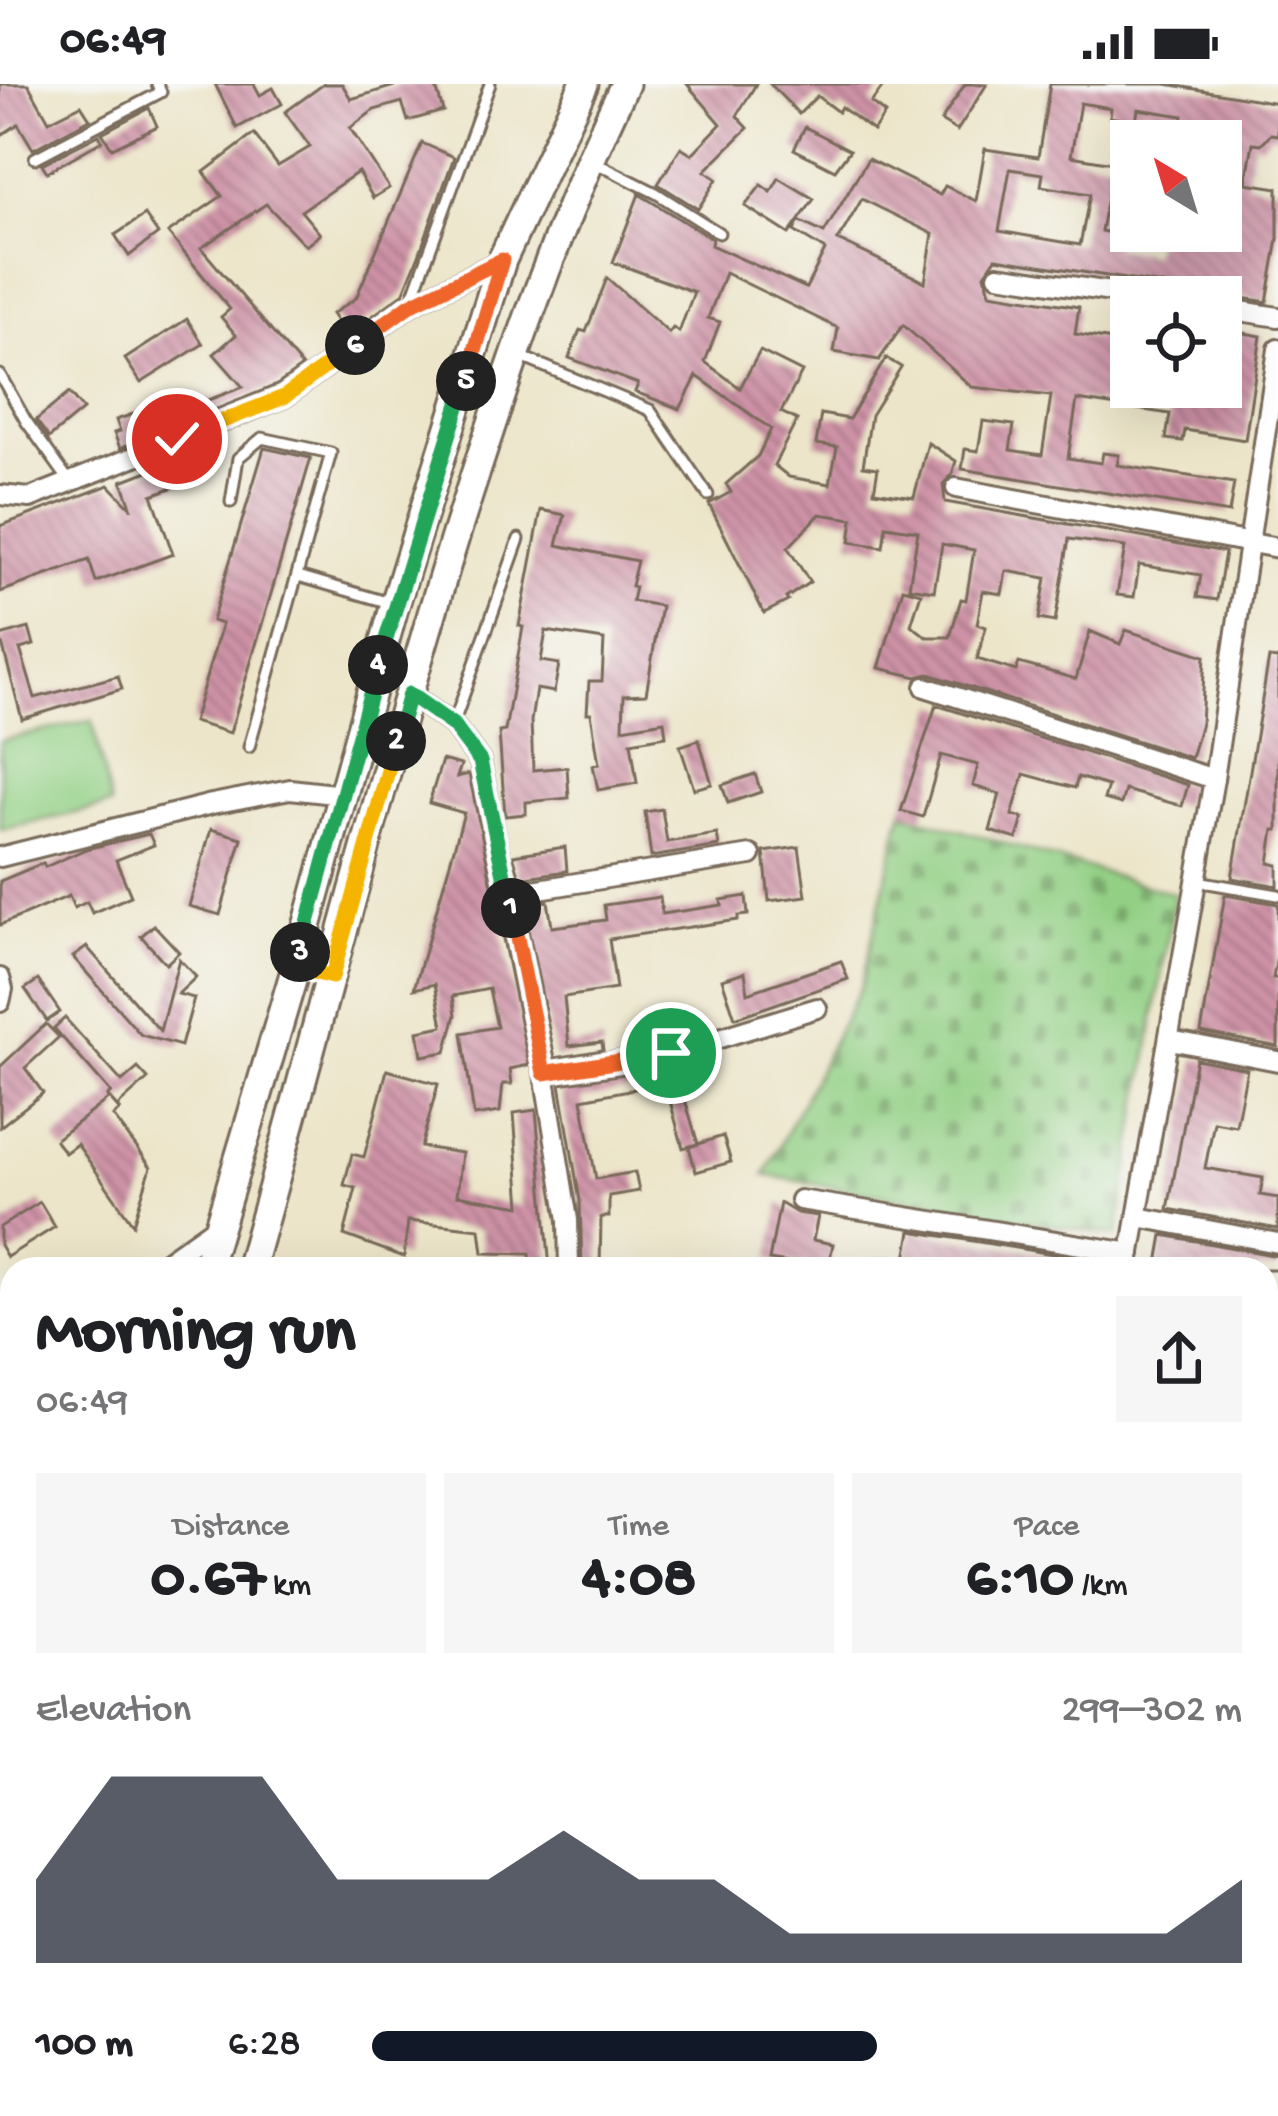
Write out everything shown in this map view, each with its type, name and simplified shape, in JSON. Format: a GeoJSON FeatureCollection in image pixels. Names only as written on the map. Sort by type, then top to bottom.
{"type":"FeatureCollection","features":[{"type":"Feature","properties":{"kind":"main road"},"geometry":{"type":"LineString","coordinates":[[209,1257],[296,967],[395,604],[502,260],[584,84]]}},
{"type":"Feature","properties":{"kind":"main road"},"geometry":{"type":"LineString","coordinates":[[253,1257],[409,694],[513,353],[589,159],[626,84]]}},
{"type":"Feature","properties":{"kind":"main road"},"geometry":{"type":"LineString","coordinates":[[296,967],[332,977]]}},
{"type":"Feature","properties":{"kind":"street"},"geometry":{"type":"LineString","coordinates":[[0,495],[30,498],[284,397],[410,305],[502,260]]}},
{"type":"Feature","properties":{"kind":"street"},"geometry":{"type":"LineString","coordinates":[[998,275],[1110,292]]}},
{"type":"Feature","properties":{"kind":"street"},"geometry":{"type":"LineString","coordinates":[[1242,311],[1278,317]]}},
{"type":"Feature","properties":{"kind":"street"},"geometry":{"type":"LineString","coordinates":[[1131,1257],[1214,779],[1278,349]]}},
{"type":"Feature","properties":{"kind":"street"},"geometry":{"type":"LineString","coordinates":[[956,488],[1278,548]]}},
{"type":"Feature","properties":{"kind":"street"},"geometry":{"type":"LineString","coordinates":[[925,687],[1214,779]]}},
{"type":"Feature","properties":{"kind":"street"},"geometry":{"type":"LineString","coordinates":[[409,694],[453,725],[480,761],[544,1073],[568,1220],[569,1257]]}},
{"type":"Feature","properties":{"kind":"street"},"geometry":{"type":"LineString","coordinates":[[0,857],[290,789],[343,795]]}},
{"type":"Feature","properties":{"kind":"street"},"geometry":{"type":"LineString","coordinates":[[508,895],[751,855]]}},
{"type":"Feature","properties":{"kind":"street"},"geometry":{"type":"LineString","coordinates":[[0,978],[0,1002]]}},
{"type":"Feature","properties":{"kind":"street"},"geometry":{"type":"LineString","coordinates":[[544,1073],[671,1053],[817,1008]]}},
{"type":"Feature","properties":{"kind":"street"},"geometry":{"type":"LineString","coordinates":[[1170,1040],[1278,1061]]}},
{"type":"Feature","properties":{"kind":"street"},"geometry":{"type":"LineString","coordinates":[[800,1200],[1108,1257]]}},
{"type":"Feature","properties":{"kind":"street"},"geometry":{"type":"LineString","coordinates":[[1138,1217],[1278,1243]]}},
{"type":"Feature","properties":{"kind":"street"},"geometry":{"type":"LineString","coordinates":[[172,1257],[219,1224]]}},
{"type":"Feature","properties":{"kind":"lane"},"geometry":{"type":"LineString","coordinates":[[35,158],[161,92],[158,84]]}},
{"type":"Feature","properties":{"kind":"lane"},"geometry":{"type":"LineString","coordinates":[[410,305],[490,84]]}},
{"type":"Feature","properties":{"kind":"lane"},"geometry":{"type":"LineString","coordinates":[[589,159],[719,233]]}},
{"type":"Feature","properties":{"kind":"lane"},"geometry":{"type":"LineString","coordinates":[[513,353],[650,410],[708,495]]}},
{"type":"Feature","properties":{"kind":"lane"},"geometry":{"type":"LineString","coordinates":[[0,375],[70,482]]}},
{"type":"Feature","properties":{"kind":"lane"},"geometry":{"type":"LineString","coordinates":[[231,502],[238,458],[262,439],[331,454],[249,747]]}},
{"type":"Feature","properties":{"kind":"lane"},"geometry":{"type":"LineString","coordinates":[[453,725],[519,539]]}},
{"type":"Feature","properties":{"kind":"lane"},"geometry":{"type":"LineString","coordinates":[[298,576],[395,604]]}},
{"type":"Feature","properties":{"kind":"lane"},"geometry":{"type":"LineString","coordinates":[[1197,881],[1278,895]]}},
{"type":"Feature","properties":{"kind":"green space"},"geometry":{"type":"Polygon","coordinates":[[[92,720],[111,805],[0,830],[0,741],[92,720]]]}},
{"type":"Feature","properties":{"kind":"green space"},"geometry":{"type":"Polygon","coordinates":[[[902,813],[1175,894],[1117,1236],[765,1175],[861,986],[902,813]]]}},
{"type":"Feature","properties":{"kind":"building"},"geometry":{"type":"Polygon","coordinates":[[[0,84],[28,84],[49,121],[81,105],[90,119],[33,149],[18,124],[0,136],[0,84]]]}},
{"type":"Feature","properties":{"kind":"building"},"geometry":{"type":"Polygon","coordinates":[[[215,84],[254,84],[260,95],[273,88],[282,104],[237,128],[215,84]]]}},
{"type":"Feature","properties":{"kind":"building"},"geometry":{"type":"Polygon","coordinates":[[[324,84],[342,84],[351,99],[401,84],[435,84],[443,111],[408,121],[402,102],[374,110],[350,128],[389,188],[373,198],[358,172],[301,211],[320,234],[306,246],[266,204],[201,248],[302,367],[277,385],[120,448],[114,433],[120,431],[116,420],[142,411],[146,423],[243,387],[214,354],[236,335],[221,317],[230,309],[168,233],[222,196],[204,172],[254,134],[278,166],[310,147],[285,112],[324,84]]]}},
{"type":"Feature","properties":{"kind":"building"},"geometry":{"type":"Polygon","coordinates":[[[687,84],[756,84],[737,116],[748,128],[705,171],[717,179],[698,209],[658,184],[681,147],[692,154],[721,124],[687,84]]]}},
{"type":"Feature","properties":{"kind":"building"},"geometry":{"type":"Polygon","coordinates":[[[770,84],[885,84],[871,103],[885,114],[873,131],[817,96],[799,114],[770,84]]]}},
{"type":"Feature","properties":{"kind":"building"},"geometry":{"type":"Polygon","coordinates":[[[965,84],[987,84],[957,131],[941,121],[965,84]]]}},
{"type":"Feature","properties":{"kind":"building"},"geometry":{"type":"Polygon","coordinates":[[[1050,84],[1166,84],[1278,103],[1278,135],[1253,143],[1246,183],[1278,188],[1278,239],[1267,302],[1242,298],[1242,276],[1110,277],[996,258],[985,274],[990,293],[1079,307],[1075,334],[1110,340],[1110,405],[1077,400],[1068,458],[1101,463],[1103,453],[1119,455],[1117,465],[1234,483],[1229,513],[962,469],[965,449],[978,451],[983,421],[1014,425],[1010,450],[1042,455],[1051,396],[972,387],[903,325],[879,360],[834,352],[838,328],[725,273],[708,318],[720,322],[705,362],[740,388],[760,351],[802,372],[781,412],[797,420],[774,465],[789,477],[830,484],[837,447],[816,444],[821,414],[849,419],[886,358],[901,367],[871,415],[863,466],[878,468],[874,491],[914,497],[928,443],[956,461],[943,484],[945,502],[1225,552],[1217,600],[1197,597],[1201,575],[1139,565],[1134,597],[1117,595],[1125,547],[1069,539],[1055,622],[1039,619],[1046,578],[1006,571],[1002,594],[983,591],[977,624],[986,627],[977,659],[1016,671],[1019,663],[1076,679],[1090,631],[1120,644],[1126,630],[1205,656],[1201,723],[1191,758],[929,674],[917,677],[879,668],[903,588],[921,593],[911,625],[927,637],[950,637],[961,599],[966,600],[974,550],[942,544],[934,591],[909,587],[918,531],[886,526],[883,547],[850,542],[853,519],[820,514],[788,548],[810,582],[764,613],[709,504],[731,492],[726,484],[758,456],[771,429],[697,376],[680,409],[635,392],[638,384],[569,358],[580,330],[586,332],[607,278],[669,333],[673,328],[679,332],[694,292],[613,262],[639,194],[712,239],[711,245],[806,288],[825,250],[794,231],[799,221],[824,233],[868,159],[940,195],[945,186],[976,201],[985,149],[1038,157],[1050,84]],[[1010,169],[999,231],[1080,245],[1090,194],[1041,186],[1043,174],[1010,169]],[[862,199],[838,240],[925,282],[933,234],[862,199]]]}},
{"type":"Feature","properties":{"kind":"building"},"geometry":{"type":"Polygon","coordinates":[[[149,108],[157,126],[112,148],[102,133],[149,108]]]}},
{"type":"Feature","properties":{"kind":"building"},"geometry":{"type":"Polygon","coordinates":[[[805,127],[850,150],[835,170],[794,149],[805,127]]]}},
{"type":"Feature","properties":{"kind":"building"},"geometry":{"type":"Polygon","coordinates":[[[99,135],[102,141],[47,172],[42,164],[99,135]]]}},
{"type":"Feature","properties":{"kind":"building"},"geometry":{"type":"Polygon","coordinates":[[[422,143],[454,157],[419,255],[403,294],[346,335],[332,314],[356,298],[422,143]]]}},
{"type":"Feature","properties":{"kind":"building"},"geometry":{"type":"Polygon","coordinates":[[[779,178],[814,199],[789,234],[745,206],[761,185],[771,192],[779,178]]]}},
{"type":"Feature","properties":{"kind":"building"},"geometry":{"type":"Polygon","coordinates":[[[145,215],[158,234],[129,256],[115,235],[145,215]]]}},
{"type":"Feature","properties":{"kind":"building"},"geometry":{"type":"Polygon","coordinates":[[[187,319],[203,344],[141,383],[125,359],[187,319]]]}},
{"type":"Feature","properties":{"kind":"building"},"geometry":{"type":"Polygon","coordinates":[[[1242,333],[1261,336],[1245,440],[1185,430],[1183,441],[1166,439],[1170,414],[1130,408],[1242,408],[1242,333]]]}},
{"type":"Feature","properties":{"kind":"building"},"geometry":{"type":"Polygon","coordinates":[[[69,393],[83,410],[49,438],[36,420],[69,393]]]}},
{"type":"Feature","properties":{"kind":"building"},"geometry":{"type":"Polygon","coordinates":[[[264,448],[311,458],[230,733],[193,722],[222,624],[212,621],[264,448]]]}},
{"type":"Feature","properties":{"kind":"building"},"geometry":{"type":"Polygon","coordinates":[[[182,458],[190,481],[152,495],[173,554],[96,582],[89,560],[0,592],[0,526],[109,485],[132,509],[122,481],[182,458]]]}},
{"type":"Feature","properties":{"kind":"building"},"geometry":{"type":"Polygon","coordinates":[[[541,510],[565,515],[557,545],[637,561],[632,601],[661,606],[646,694],[624,695],[623,728],[664,721],[666,736],[631,742],[637,783],[598,790],[593,765],[599,764],[591,713],[587,713],[589,681],[602,681],[604,640],[546,631],[541,661],[559,664],[554,692],[536,689],[531,721],[533,770],[567,767],[569,798],[526,802],[526,814],[505,816],[499,732],[505,731],[541,510]]]}},
{"type":"Feature","properties":{"kind":"building"},"geometry":{"type":"Polygon","coordinates":[[[29,628],[34,645],[20,649],[35,698],[118,676],[122,689],[22,719],[0,636],[29,628]]]}},
{"type":"Feature","properties":{"kind":"building"},"geometry":{"type":"Polygon","coordinates":[[[1269,658],[1278,659],[1278,830],[1274,830],[1269,863],[1278,865],[1278,886],[1232,878],[1269,658]]]}},
{"type":"Feature","properties":{"kind":"building"},"geometry":{"type":"Polygon","coordinates":[[[936,705],[1188,785],[1182,806],[1125,790],[1121,804],[1104,799],[1108,786],[1078,777],[1075,788],[1024,774],[1012,815],[1023,818],[1017,839],[990,831],[1000,794],[973,786],[978,765],[941,755],[923,817],[901,811],[936,705]]]}},
{"type":"Feature","properties":{"kind":"building"},"geometry":{"type":"Polygon","coordinates":[[[699,740],[712,784],[694,789],[680,746],[699,740]]]}},
{"type":"Feature","properties":{"kind":"building"},"geometry":{"type":"Polygon","coordinates":[[[442,760],[461,765],[457,777],[469,774],[529,1065],[510,1069],[512,1084],[503,1084],[500,1112],[474,1116],[462,1033],[497,1027],[489,989],[453,996],[456,1015],[446,1052],[422,1056],[418,1031],[443,1026],[435,984],[414,989],[464,813],[429,803],[442,760]]]}},
{"type":"Feature","properties":{"kind":"building"},"geometry":{"type":"Polygon","coordinates":[[[755,774],[761,792],[728,803],[722,785],[755,774]]]}},
{"type":"Feature","properties":{"kind":"building"},"geometry":{"type":"Polygon","coordinates":[[[662,809],[667,842],[717,834],[719,846],[651,857],[645,812],[662,809]]]}},
{"type":"Feature","properties":{"kind":"building"},"geometry":{"type":"Polygon","coordinates":[[[211,829],[242,838],[220,915],[189,906],[211,829]]]}},
{"type":"Feature","properties":{"kind":"building"},"geometry":{"type":"Polygon","coordinates":[[[149,834],[154,845],[116,860],[131,896],[92,913],[87,902],[74,908],[69,896],[0,925],[0,881],[86,849],[149,834]]]}},
{"type":"Feature","properties":{"kind":"building"},"geometry":{"type":"Polygon","coordinates":[[[565,847],[567,871],[520,878],[513,855],[565,847]]]}},
{"type":"Feature","properties":{"kind":"building"},"geometry":{"type":"Polygon","coordinates":[[[799,847],[806,896],[769,901],[764,852],[799,847]]]}},
{"type":"Feature","properties":{"kind":"building"},"geometry":{"type":"Polygon","coordinates":[[[1225,895],[1278,904],[1273,978],[1278,978],[1278,1047],[1201,1032],[1225,895]]]}},
{"type":"Feature","properties":{"kind":"building"},"geometry":{"type":"Polygon","coordinates":[[[746,896],[748,915],[738,920],[609,939],[616,989],[564,997],[569,1046],[602,1042],[603,1050],[555,1058],[523,905],[548,901],[552,927],[606,920],[604,905],[660,897],[662,914],[722,905],[721,900],[746,896]]]}},
{"type":"Feature","properties":{"kind":"building"},"geometry":{"type":"Polygon","coordinates":[[[154,925],[179,952],[166,964],[141,936],[154,925]]]}},
{"type":"Feature","properties":{"kind":"building"},"geometry":{"type":"Polygon","coordinates":[[[87,947],[160,1031],[179,959],[196,977],[178,994],[194,998],[181,1046],[141,1035],[73,957],[87,947]]]}},
{"type":"Feature","properties":{"kind":"building"},"geometry":{"type":"Polygon","coordinates":[[[841,961],[848,979],[735,1018],[722,979],[745,972],[748,993],[841,961]]]}},
{"type":"Feature","properties":{"kind":"building"},"geometry":{"type":"Polygon","coordinates":[[[38,980],[60,1012],[47,1021],[25,989],[38,980]]]}},
{"type":"Feature","properties":{"kind":"building"},"geometry":{"type":"Polygon","coordinates":[[[65,1018],[122,1082],[138,1068],[148,1079],[117,1107],[107,1096],[111,1093],[54,1028],[65,1018]]]}},
{"type":"Feature","properties":{"kind":"building"},"geometry":{"type":"Polygon","coordinates":[[[46,1024],[59,1037],[25,1068],[43,1093],[0,1127],[0,1067],[46,1024]]]}},
{"type":"Feature","properties":{"kind":"building"},"geometry":{"type":"Polygon","coordinates":[[[1196,1059],[1247,1069],[1236,1126],[1214,1122],[1205,1168],[1263,1178],[1260,1195],[1278,1198],[1278,1229],[1168,1209],[1196,1059]]]}},
{"type":"Feature","properties":{"kind":"building"},"geometry":{"type":"Polygon","coordinates":[[[663,1068],[666,1083],[582,1099],[596,1179],[635,1172],[639,1191],[609,1196],[609,1217],[601,1217],[600,1257],[582,1257],[580,1201],[560,1084],[663,1068]]]}},
{"type":"Feature","properties":{"kind":"building"},"geometry":{"type":"Polygon","coordinates":[[[387,1070],[438,1084],[421,1147],[462,1153],[457,1195],[521,1206],[514,1113],[536,1110],[549,1257],[483,1253],[480,1229],[408,1221],[404,1257],[344,1235],[356,1188],[344,1185],[352,1154],[364,1157],[387,1070]]]}},
{"type":"Feature","properties":{"kind":"building"},"geometry":{"type":"Polygon","coordinates":[[[681,1086],[698,1144],[683,1148],[667,1090],[681,1086]]]}},
{"type":"Feature","properties":{"kind":"building"},"geometry":{"type":"Polygon","coordinates":[[[109,1098],[120,1110],[113,1116],[151,1167],[133,1224],[77,1144],[65,1153],[55,1140],[109,1098]]]}},
{"type":"Feature","properties":{"kind":"building"},"geometry":{"type":"Polygon","coordinates":[[[723,1136],[731,1162],[696,1172],[689,1147],[723,1136]]]}},
{"type":"Feature","properties":{"kind":"building"},"geometry":{"type":"Polygon","coordinates":[[[40,1202],[55,1227],[7,1257],[0,1245],[0,1227],[40,1202]]]}},
{"type":"Feature","properties":{"kind":"building"},"geometry":{"type":"Polygon","coordinates":[[[780,1203],[797,1213],[818,1216],[813,1240],[833,1244],[830,1257],[770,1257],[780,1203]]]}},
{"type":"Feature","properties":{"kind":"building"},"geometry":{"type":"Polygon","coordinates":[[[911,1231],[1072,1257],[906,1257],[911,1231]]]}},
{"type":"Feature","properties":{"kind":"building"},"geometry":{"type":"Polygon","coordinates":[[[1163,1235],[1278,1256],[1278,1257],[1159,1257],[1163,1235]]]}},
{"type":"Feature","properties":{"kind":"route"},"geometry":{"type":"LineString","coordinates":[[177,439],[284,397],[410,305],[502,260],[395,604],[296,967],[332,977],[409,694],[453,725],[480,761],[544,1073],[671,1053]]}}]}
